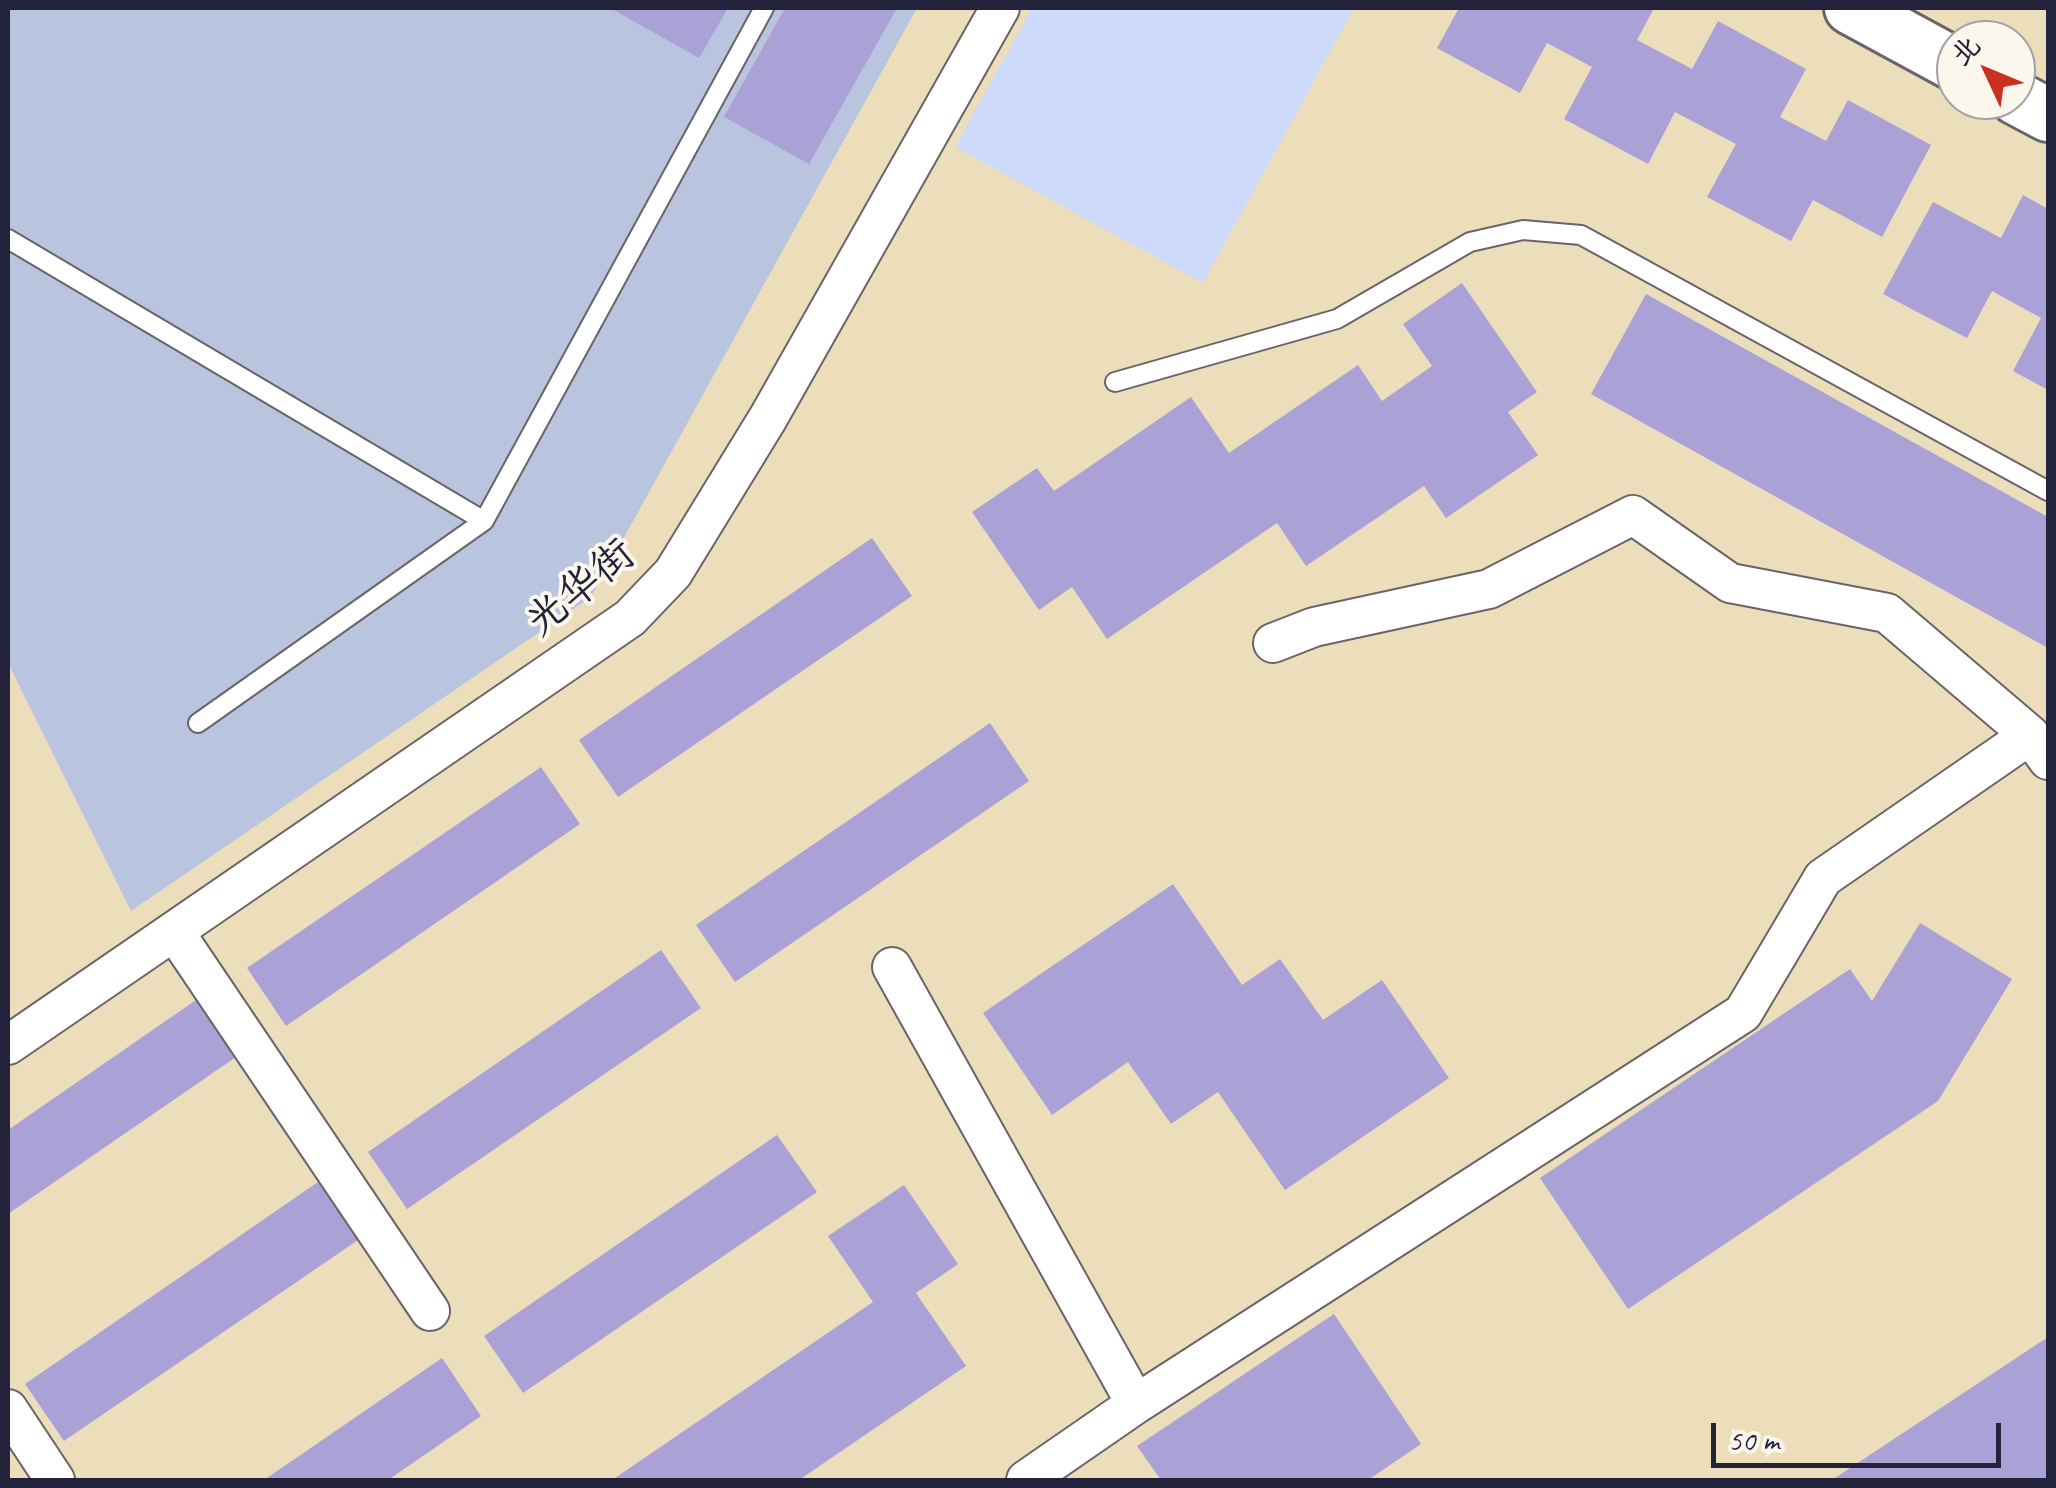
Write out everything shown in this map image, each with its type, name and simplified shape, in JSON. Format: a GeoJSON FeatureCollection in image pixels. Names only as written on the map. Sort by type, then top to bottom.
{"type":"FeatureCollection","features":[{"type":"Feature","properties":{"kind":"street","name":"光华街"},"geometry":{"type":"LineString","coordinates":[[8,1045],[630,618],[673,573],[768,418],[1000,8]]}},
{"type":"Feature","properties":{"kind":"street"},"geometry":{"type":"LineString","coordinates":[[1851,8],[1936,54]]}},
{"type":"Feature","properties":{"kind":"street"},"geometry":{"type":"LineString","coordinates":[[1026,1480],[1136,1404],[1743,1013],[1823,878],[2039,748],[1887,613],[1730,583],[1633,515],[1489,589],[1314,627],[1273,642]]}},
{"type":"Feature","properties":{"kind":"street"},"geometry":{"type":"LineString","coordinates":[[174,931],[430,1311]]}},
{"type":"Feature","properties":{"kind":"street"},"geometry":{"type":"LineString","coordinates":[[892,967],[1136,1404]]}},
{"type":"Feature","properties":{"kind":"street"},"geometry":{"type":"LineString","coordinates":[[8,1409],[55,1480]]}},
{"type":"Feature","properties":{"kind":"lane"},"geometry":{"type":"LineString","coordinates":[[198,723],[484,521],[764,8]]}},
{"type":"Feature","properties":{"kind":"lane"},"geometry":{"type":"LineString","coordinates":[[1115,382],[1337,320],[1470,242],[1523,230],[1582,235],[2048,491]]}},
{"type":"Feature","properties":{"kind":"lane"},"geometry":{"type":"LineString","coordinates":[[8,240],[484,521]]}},
{"type":"Feature","properties":{"kind":"shaded area"},"geometry":{"type":"Polygon","coordinates":[[[8,8],[917,8],[591,597],[131,911],[8,663],[8,8]]]}},
{"type":"Feature","properties":{"kind":"shaded area"},"geometry":{"type":"Polygon","coordinates":[[[1032,8],[1354,8],[1203,283],[955,147],[1032,8]]]}},
{"type":"Feature","properties":{"kind":"building"},"geometry":{"type":"Polygon","coordinates":[[[610,8],[728,8],[699,58],[610,8]]]}},
{"type":"Feature","properties":{"kind":"building"},"geometry":{"type":"Polygon","coordinates":[[[785,8],[897,8],[809,164],[724,117],[785,8]]]}},
{"type":"Feature","properties":{"kind":"building"},"geometry":{"type":"Polygon","coordinates":[[[1459,8],[1654,8],[1637,40],[1692,69],[1718,21],[1806,69],[1780,117],[1826,141],[1848,100],[1931,145],[1882,237],[1813,200],[1791,241],[1707,197],[1736,144],[1675,112],[1648,164],[1564,119],[1592,67],[1547,43],[1520,93],[1437,48],[1459,8]]]}},
{"type":"Feature","properties":{"kind":"building"},"geometry":{"type":"Polygon","coordinates":[[[2023,195],[2048,209],[2048,390],[2013,371],[2041,318],[1992,291],[1967,338],[1883,294],[1933,202],[2001,238],[2023,195]]]}},
{"type":"Feature","properties":{"kind":"building"},"geometry":{"type":"Polygon","coordinates":[[[1462,283],[1537,392],[1508,412],[1538,455],[1446,518],[1424,486],[1306,566],[1277,523],[1107,639],[1072,587],[1039,610],[972,512],[1037,468],[1054,491],[1191,397],[1229,453],[1358,365],[1382,401],[1432,366],[1403,324],[1462,283]]]}},
{"type":"Feature","properties":{"kind":"building"},"geometry":{"type":"Polygon","coordinates":[[[1646,294],[2048,517],[2048,648],[1591,394],[1646,294]]]}},
{"type":"Feature","properties":{"kind":"building"},"geometry":{"type":"Polygon","coordinates":[[[872,538],[912,596],[618,797],[579,740],[872,538]]]}},
{"type":"Feature","properties":{"kind":"building"},"geometry":{"type":"Polygon","coordinates":[[[990,723],[1029,781],[735,982],[696,925],[990,723]]]}},
{"type":"Feature","properties":{"kind":"building"},"geometry":{"type":"Polygon","coordinates":[[[541,767],[580,824],[286,1026],[247,968],[541,767]]]}},
{"type":"Feature","properties":{"kind":"building"},"geometry":{"type":"Polygon","coordinates":[[[1173,884],[1242,985],[1280,959],[1323,1020],[1382,980],[1449,1078],[1285,1190],[1218,1092],[1171,1124],[1128,1062],[1052,1115],[983,1013],[1173,884]]]}},
{"type":"Feature","properties":{"kind":"building"},"geometry":{"type":"Polygon","coordinates":[[[1920,923],[2012,979],[1938,1101],[1628,1309],[1540,1178],[1850,969],[1872,1001],[1920,923]]]}},
{"type":"Feature","properties":{"kind":"building"},"geometry":{"type":"Polygon","coordinates":[[[661,950],[701,1008],[407,1209],[368,1152],[661,950]]]}},
{"type":"Feature","properties":{"kind":"building"},"geometry":{"type":"Polygon","coordinates":[[[196,1000],[236,1057],[8,1214],[8,1130],[196,1000]]]}},
{"type":"Feature","properties":{"kind":"building"},"geometry":{"type":"Polygon","coordinates":[[[777,1135],[817,1192],[523,1393],[484,1336],[777,1135]]]}},
{"type":"Feature","properties":{"kind":"building"},"geometry":{"type":"Polygon","coordinates":[[[318,1182],[358,1240],[64,1441],[25,1384],[318,1182]]]}},
{"type":"Feature","properties":{"kind":"building"},"geometry":{"type":"Polygon","coordinates":[[[904,1185],[958,1264],[916,1293],[966,1366],[799,1480],[612,1480],[873,1302],[828,1236],[904,1185]]]}},
{"type":"Feature","properties":{"kind":"building"},"geometry":{"type":"Polygon","coordinates":[[[1334,1314],[1421,1444],[1368,1480],[1161,1480],[1137,1446],[1334,1314]]]}},
{"type":"Feature","properties":{"kind":"building"},"geometry":{"type":"Polygon","coordinates":[[[2048,1337],[2048,1480],[1832,1480],[2048,1337]]]}},
{"type":"Feature","properties":{"kind":"building"},"geometry":{"type":"Polygon","coordinates":[[[442,1358],[481,1416],[388,1480],[264,1480],[442,1358]]]}}]}
